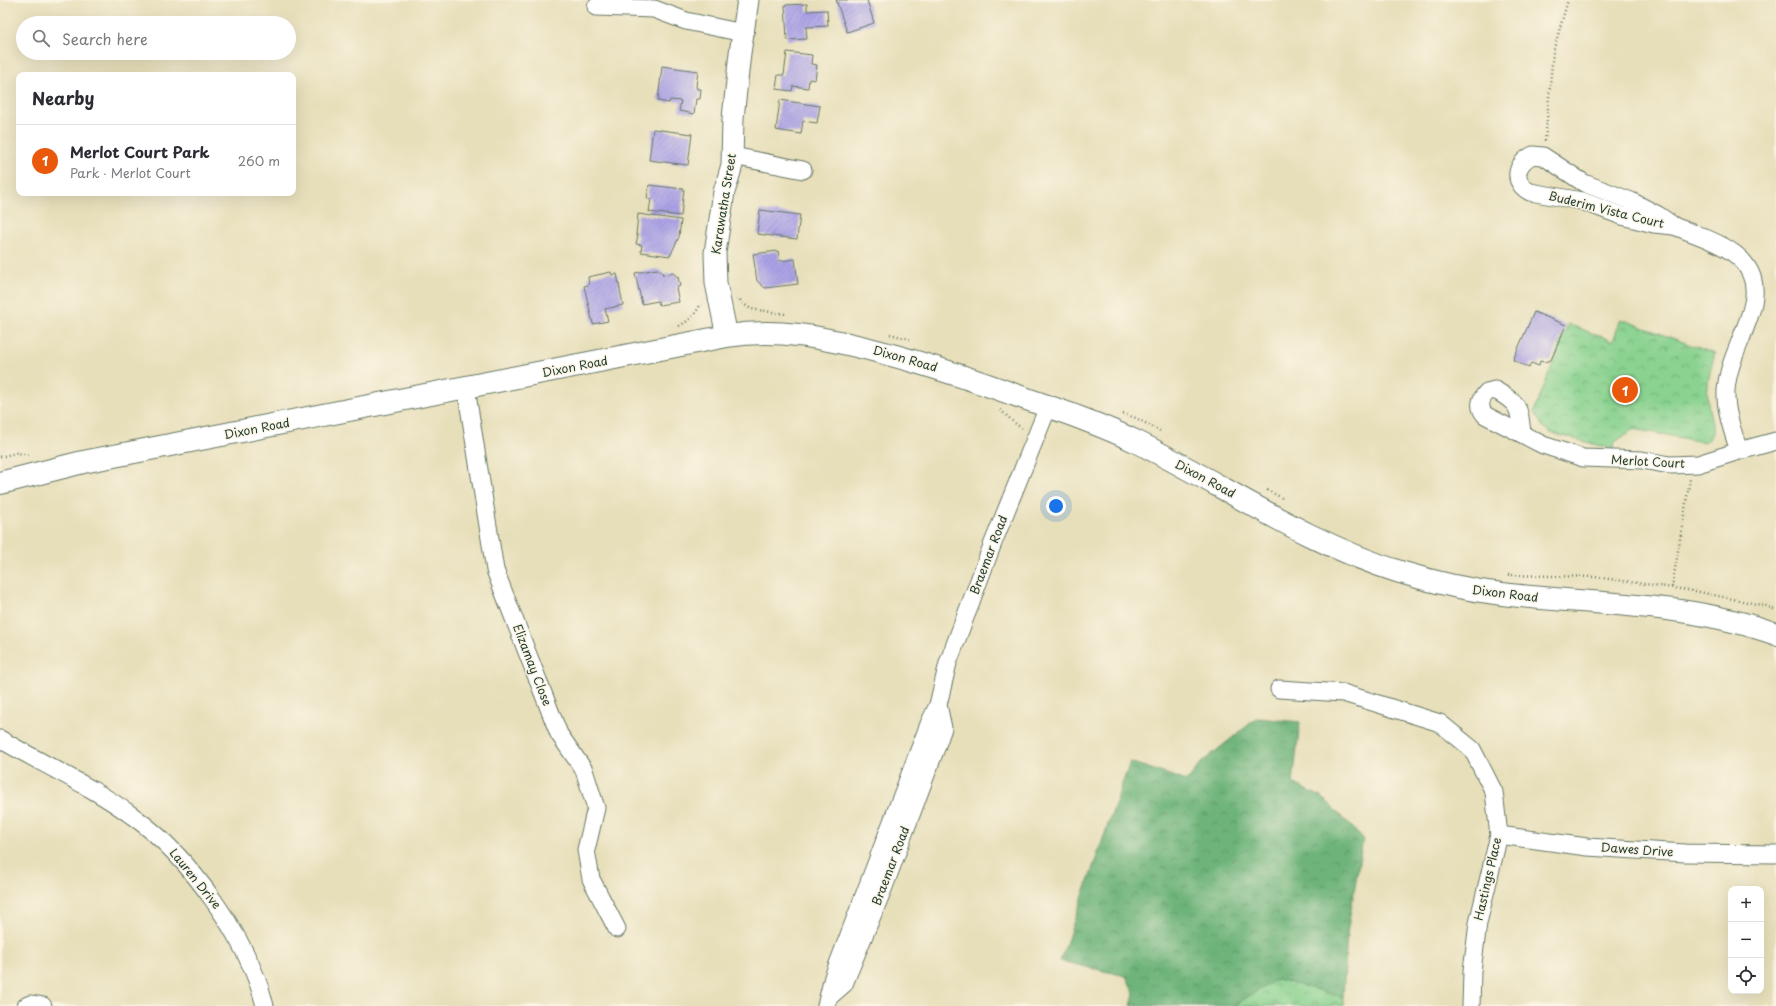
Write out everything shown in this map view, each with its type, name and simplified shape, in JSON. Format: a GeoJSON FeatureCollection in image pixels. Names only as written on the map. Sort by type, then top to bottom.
{"type":"FeatureCollection","features":[{"type":"Feature","properties":{"kind":"main road","name":"Dixon Road"},"geometry":{"type":"LineString","coordinates":[[0,483],[83,462],[727,336],[747,333],[780,332],[830,340],[907,359],[964,377],[1092,422],[1136,441],[1317,538],[1360,558],[1397,571],[1462,588],[1503,594],[1663,608],[1708,615],[1752,625],[1776,634]]}},
{"type":"Feature","properties":{"kind":"street","name":"Karawatha Street"},"geometry":{"type":"LineString","coordinates":[[727,336],[716,283],[715,254],[723,196],[732,165],[732,124],[748,0]]}},
{"type":"Feature","properties":{"kind":"street"},"geometry":{"type":"LineString","coordinates":[[596,6],[654,9],[686,21],[743,33]]}},
{"type":"Feature","properties":{"kind":"street","name":"Buderim Vista Court"},"geometry":{"type":"LineString","coordinates":[[1674,226],[1654,224],[1622,216],[1582,201],[1530,192],[1519,182],[1517,175],[1519,168],[1525,159],[1533,155],[1543,156],[1584,183],[1631,201],[1658,214],[1674,226],[1719,244],[1734,252],[1746,265],[1754,284],[1754,295],[1752,307],[1729,371],[1726,390],[1728,413],[1739,451]]}},
{"type":"Feature","properties":{"kind":"street"},"geometry":{"type":"LineString","coordinates":[[733,156],[803,170]]}},
{"type":"Feature","properties":{"kind":"street","name":"Elizamay Close"},"geometry":{"type":"LineString","coordinates":[[466,388],[495,570],[559,734],[584,770],[596,808],[586,850],[591,879],[617,928]]}},
{"type":"Feature","properties":{"kind":"street","name":"Braemar Road"},"geometry":{"type":"LineString","coordinates":[[828,1001],[833,977],[929,724],[938,705],[948,663],[993,543],[1048,407]]}},
{"type":"Feature","properties":{"kind":"street","name":"Merlot Court"},"geometry":{"type":"LineString","coordinates":[[1522,433],[1543,445],[1575,456],[1604,460],[1642,460],[1670,465],[1698,464],[1776,441]]}},
{"type":"Feature","properties":{"kind":"street","name":"Hastings Place"},"geometry":{"type":"LineString","coordinates":[[1279,689],[1343,693],[1440,723],[1472,749],[1494,792],[1499,835],[1478,923],[1472,971],[1471,1006]]}},
{"type":"Feature","properties":{"kind":"street","name":"Lauren Drive"},"geometry":{"type":"LineString","coordinates":[[0,739],[84,785],[135,817],[175,852],[211,897],[242,945],[265,1006]]}},
{"type":"Feature","properties":{"kind":"street","name":"Dawes Drive"},"geometry":{"type":"LineString","coordinates":[[1499,835],[1587,847],[1685,853],[1776,854]]}},
{"type":"Feature","properties":{"kind":"street"},"geometry":{"type":"LineString","coordinates":[[26,1006],[30,1004],[43,1006]]}},
{"type":"Feature","properties":{"kind":"path"},"geometry":{"type":"LineString","coordinates":[[1546,138],[1553,52],[1568,0]]}},
{"type":"Feature","properties":{"kind":"path"},"geometry":{"type":"LineString","coordinates":[[734,299],[739,298],[742,303],[751,309],[792,315]]}},
{"type":"Feature","properties":{"kind":"path"},"geometry":{"type":"LineString","coordinates":[[884,333],[914,341]]}},
{"type":"Feature","properties":{"kind":"path"},"geometry":{"type":"LineString","coordinates":[[993,408],[1000,410],[1007,415],[1013,424],[1022,428]]}},
{"type":"Feature","properties":{"kind":"path"},"geometry":{"type":"LineString","coordinates":[[1121,413],[1136,418],[1163,433]]}},
{"type":"Feature","properties":{"kind":"path"},"geometry":{"type":"LineString","coordinates":[[1672,587],[1691,476]]}},
{"type":"Feature","properties":{"kind":"path"},"geometry":{"type":"LineString","coordinates":[[1264,488],[1285,500]]}},
{"type":"Feature","properties":{"kind":"path"},"geometry":{"type":"LineString","coordinates":[[1505,574],[1596,577],[1672,587],[1766,606],[1776,610]]}},
{"type":"Feature","properties":{"kind":"green space"},"geometry":{"type":"Polygon","coordinates":[[[1621,319],[1715,354],[1708,384],[1708,403],[1712,433],[1708,439],[1703,442],[1634,429],[1615,442],[1613,449],[1551,433],[1543,427],[1534,412],[1568,324],[1613,341],[1621,319]]]}},
{"type":"Feature","properties":{"kind":"green space"},"geometry":{"type":"Polygon","coordinates":[[[1257,718],[1300,722],[1293,783],[1323,798],[1363,838],[1347,933],[1343,997],[1277,979],[1233,1006],[1131,1006],[1134,993],[1126,976],[1060,961],[1130,762],[1187,781],[1202,762],[1257,718]]]}},
{"type":"Feature","properties":{"kind":"green space"},"geometry":{"type":"Polygon","coordinates":[[[1277,979],[1343,997],[1343,1006],[1233,1006],[1277,979]]]}},
{"type":"Feature","properties":{"kind":"building"},"geometry":{"type":"Polygon","coordinates":[[[836,0],[867,0],[874,23],[847,32],[836,0]]]}},
{"type":"Feature","properties":{"kind":"building"},"geometry":{"type":"Polygon","coordinates":[[[807,4],[807,11],[827,10],[828,26],[806,27],[807,39],[787,40],[785,5],[807,4]]]}},
{"type":"Feature","properties":{"kind":"building"},"geometry":{"type":"Polygon","coordinates":[[[787,52],[812,55],[811,64],[817,65],[815,80],[809,79],[808,88],[793,86],[792,91],[776,89],[778,75],[784,75],[787,52]]]}},
{"type":"Feature","properties":{"kind":"building"},"geometry":{"type":"Polygon","coordinates":[[[662,66],[698,71],[696,86],[697,89],[701,89],[700,99],[696,99],[694,114],[679,111],[681,101],[670,100],[669,103],[658,101],[662,66]]]}},
{"type":"Feature","properties":{"kind":"building"},"geometry":{"type":"Polygon","coordinates":[[[780,100],[820,106],[817,123],[803,121],[801,134],[776,130],[780,100]]]}},
{"type":"Feature","properties":{"kind":"building"},"geometry":{"type":"Polygon","coordinates":[[[653,129],[692,134],[688,165],[649,160],[653,129]]]}},
{"type":"Feature","properties":{"kind":"building"},"geometry":{"type":"Polygon","coordinates":[[[649,185],[684,189],[681,216],[649,212],[651,199],[647,199],[649,185]]]}},
{"type":"Feature","properties":{"kind":"building"},"geometry":{"type":"Polygon","coordinates":[[[760,210],[800,215],[797,239],[757,234],[760,210]]]}},
{"type":"Feature","properties":{"kind":"building"},"geometry":{"type":"Polygon","coordinates":[[[638,214],[681,220],[679,237],[670,256],[641,252],[642,245],[636,244],[638,235],[636,235],[638,214]]]}},
{"type":"Feature","properties":{"kind":"building"},"geometry":{"type":"Polygon","coordinates":[[[778,251],[780,261],[795,259],[798,284],[765,288],[757,281],[753,254],[778,251]]]}},
{"type":"Feature","properties":{"kind":"building"},"geometry":{"type":"Polygon","coordinates":[[[657,269],[662,272],[663,275],[673,273],[678,277],[680,286],[676,288],[679,302],[659,305],[658,301],[642,304],[635,273],[657,269]]]}},
{"type":"Feature","properties":{"kind":"building"},"geometry":{"type":"Polygon","coordinates":[[[611,272],[612,275],[617,274],[623,305],[605,309],[608,321],[593,324],[584,286],[589,285],[588,277],[611,272]]]}},
{"type":"Feature","properties":{"kind":"building"},"geometry":{"type":"Polygon","coordinates":[[[1534,312],[1566,325],[1551,360],[1544,362],[1540,361],[1539,366],[1531,363],[1529,368],[1513,360],[1534,312]]]}},
{"type":"Feature","properties":{"kind":"place","name":"Merlot Court Park"},"geometry":{"type":"Point","coordinates":[1625,390]}}]}
